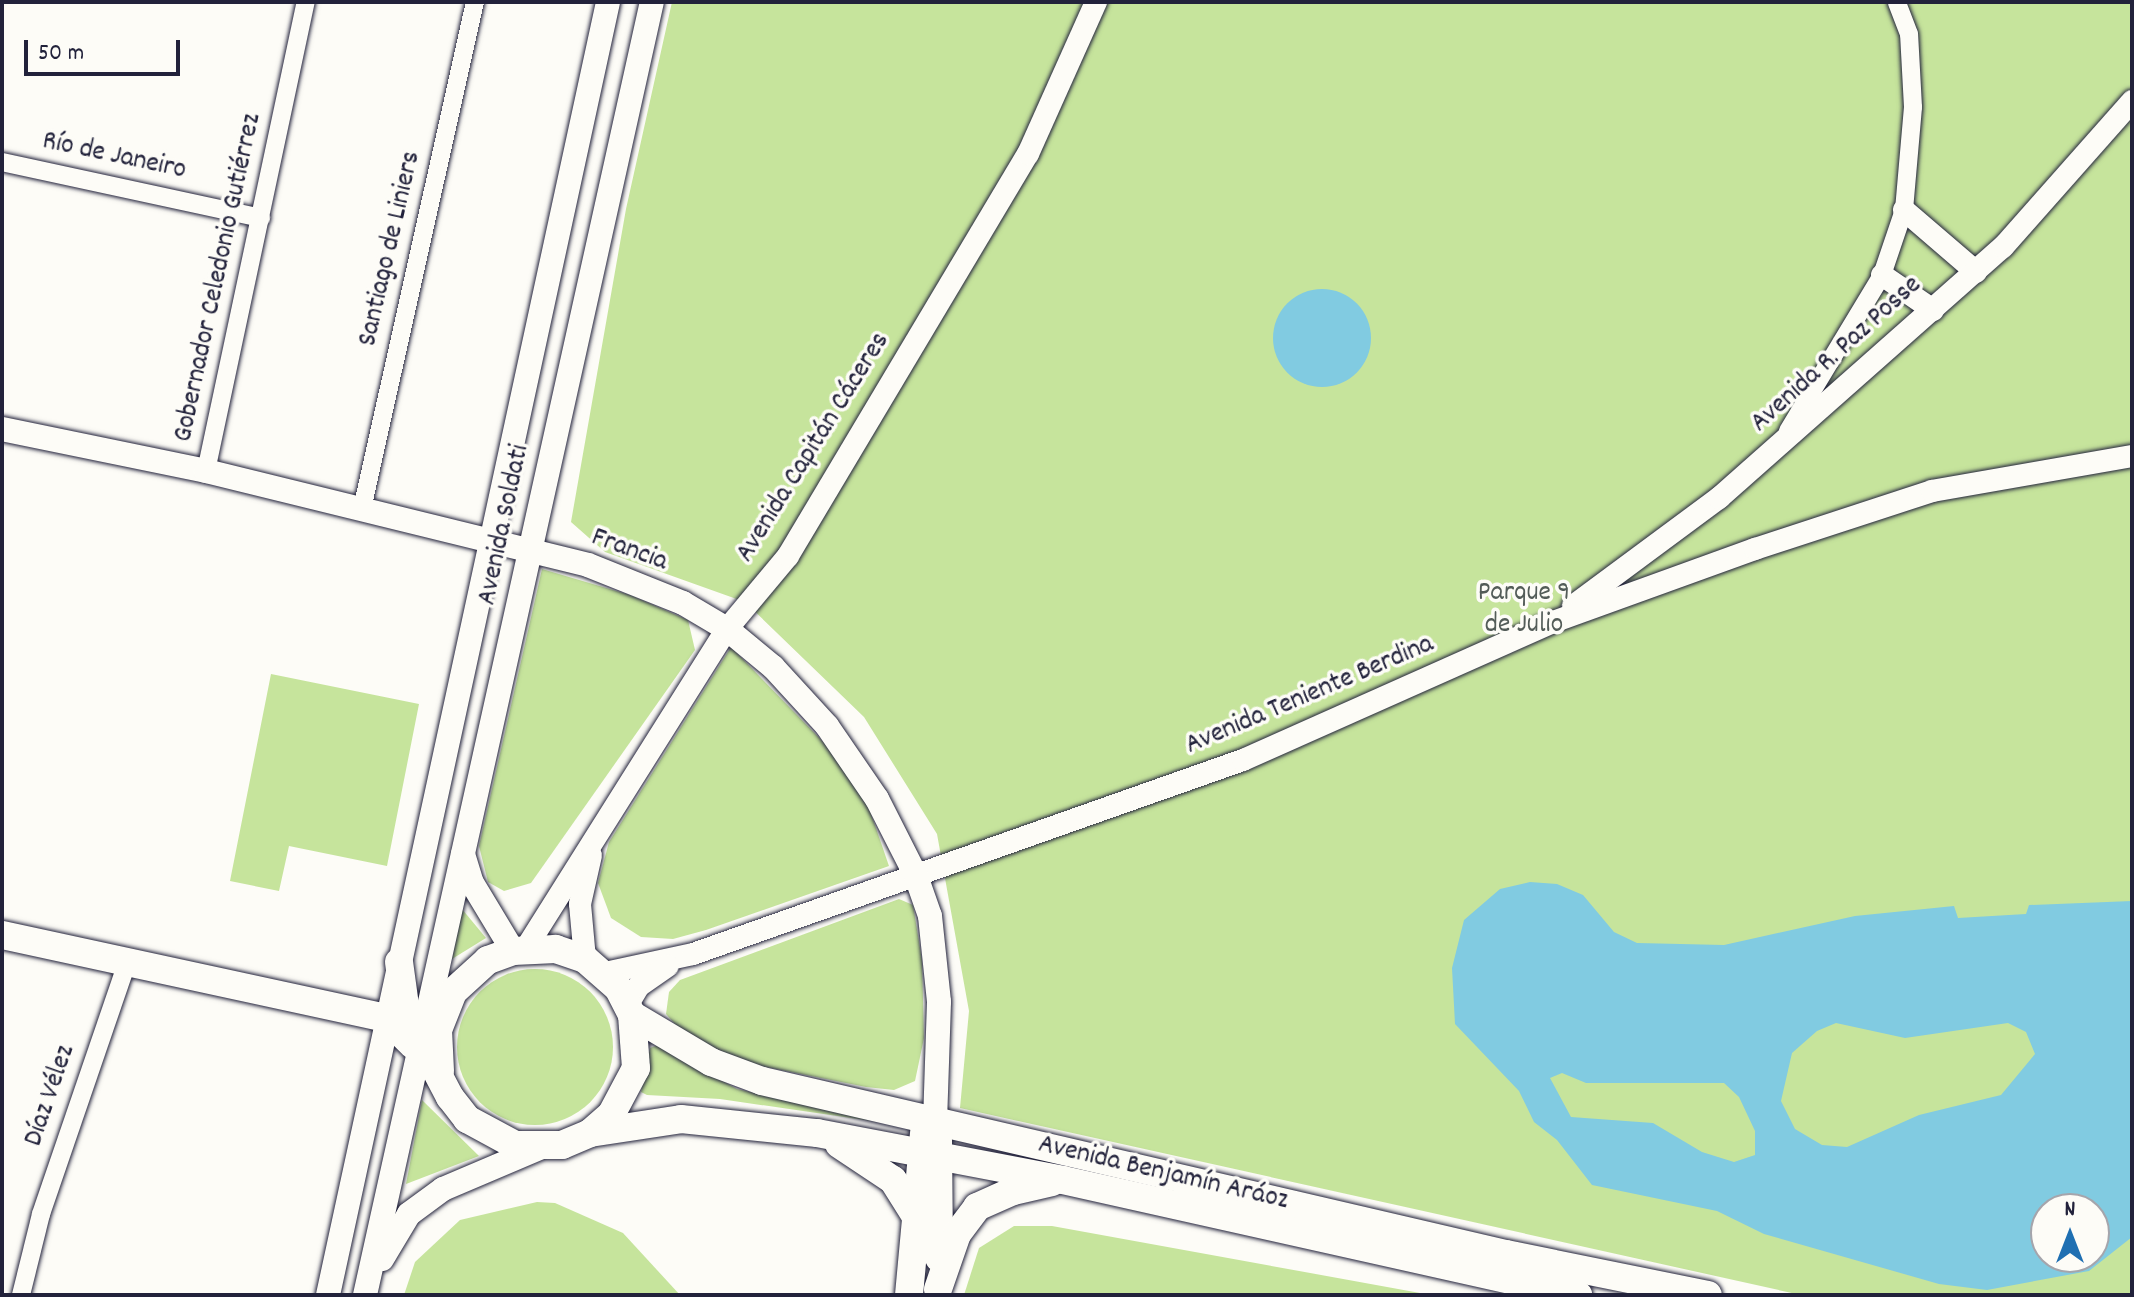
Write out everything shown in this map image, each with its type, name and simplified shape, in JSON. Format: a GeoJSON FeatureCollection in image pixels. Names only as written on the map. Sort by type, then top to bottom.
{"type":"FeatureCollection","features":[{"type":"Feature","properties":{"kind":"main road","name":"Avenida Soldati"},"geometry":{"type":"LineString","coordinates":[[399,962],[608,2]]}},
{"type":"Feature","properties":{"kind":"main road","name":"Avenida Soldati"},"geometry":{"type":"LineString","coordinates":[[413,1033],[436,966],[463,853],[652,2]]}},
{"type":"Feature","properties":{"kind":"main road","name":"Francia"},"geometry":{"type":"LineString","coordinates":[[2,429],[206,471],[491,540],[632,581],[727,629],[773,667],[827,726],[877,799],[916,876],[930,916],[939,1002],[933,1075],[935,1121]]}},
{"type":"Feature","properties":{"kind":"main road"},"geometry":{"type":"LineString","coordinates":[[463,853],[472,883],[519,949]]}},
{"type":"Feature","properties":{"kind":"main road"},"geometry":{"type":"LineString","coordinates":[[2,935],[413,1033],[436,1051],[444,1010],[467,976]]}},
{"type":"Feature","properties":{"kind":"main road"},"geometry":{"type":"LineString","coordinates":[[328,1295],[378,1054],[413,1033],[467,976],[519,949],[556,949],[595,966],[630,1010],[636,1068],[611,1115],[590,1133]]}},
{"type":"Feature","properties":{"kind":"main road"},"geometry":{"type":"LineString","coordinates":[[399,962],[413,1033],[450,1097],[479,1128],[515,1145],[542,1147]]}},
{"type":"Feature","properties":{"kind":"main road","name":"Avenida Benjamín Aráoz"},"geometry":{"type":"LineString","coordinates":[[630,1010],[711,1062],[762,1081],[1506,1254],[1708,1295]]}},
{"type":"Feature","properties":{"kind":"main road"},"geometry":{"type":"LineString","coordinates":[[366,1295],[413,1033]]}},
{"type":"Feature","properties":{"kind":"main road","name":"Avenida Benjamín Aráoz"},"geometry":{"type":"LineString","coordinates":[[542,1147],[590,1133],[681,1119],[817,1133],[1063,1180],[1578,1295]]}},
{"type":"Feature","properties":{"kind":"main road"},"geometry":{"type":"LineString","coordinates":[[909,1295],[915,1215],[935,1121]]}},
{"type":"Feature","properties":{"kind":"main road"},"geometry":{"type":"LineString","coordinates":[[817,1133],[883,1171],[915,1215]]}},
{"type":"Feature","properties":{"kind":"main road"},"geometry":{"type":"LineString","coordinates":[[366,1295],[386,1250],[409,1214],[443,1189],[542,1147]]}},
{"type":"Feature","properties":{"kind":"main road"},"geometry":{"type":"LineString","coordinates":[[929,1153],[938,1292]]}},
{"type":"Feature","properties":{"kind":"main road"},"geometry":{"type":"LineString","coordinates":[[938,1292],[957,1234],[977,1207],[1013,1191],[1063,1180]]}},
{"type":"Feature","properties":{"kind":"street","name":"Gobernador Celedonio Gutiérrez"},"geometry":{"type":"LineString","coordinates":[[206,471],[306,2]]}},
{"type":"Feature","properties":{"kind":"street","name":"Santiago de Liniers"},"geometry":{"type":"LineString","coordinates":[[362,509],[475,2]]}},
{"type":"Feature","properties":{"kind":"street","name":"Avenida Capitán Cáceres"},"geometry":{"type":"LineString","coordinates":[[519,949],[727,629],[788,556],[1028,154],[1096,2]]}},
{"type":"Feature","properties":{"kind":"street"},"geometry":{"type":"LineString","coordinates":[[1778,448],[1882,275],[1904,210],[1913,107],[1909,34],[1897,2]]}},
{"type":"Feature","properties":{"kind":"street","name":"Avenida R. Paz Posse"},"geometry":{"type":"LineString","coordinates":[[1553,622],[1778,448],[1976,272],[2040,208],[2132,101]]}},
{"type":"Feature","properties":{"kind":"street","name":"Río de Janeiro"},"geometry":{"type":"LineString","coordinates":[[2,162],[261,218]]}},
{"type":"Feature","properties":{"kind":"street"},"geometry":{"type":"LineString","coordinates":[[1904,210],[1976,272]]}},
{"type":"Feature","properties":{"kind":"street"},"geometry":{"type":"LineString","coordinates":[[1882,275],[1933,310]]}},
{"type":"Feature","properties":{"kind":"street","name":"Avenida Teniente Berdina"},"geometry":{"type":"LineString","coordinates":[[595,966],[679,959],[1243,760],[1553,622],[1932,491],[2132,456]]}},
{"type":"Feature","properties":{"kind":"street"},"geometry":{"type":"LineString","coordinates":[[595,966],[580,904],[598,831]]}},
{"type":"Feature","properties":{"kind":"street"},"geometry":{"type":"LineString","coordinates":[[630,1010],[647,979],[679,959]]}},
{"type":"Feature","properties":{"kind":"street","name":"Díaz Vélez"},"geometry":{"type":"LineString","coordinates":[[21,1295],[41,1214],[127,963]]}},
{"type":"Feature","properties":{"kind":"green space","name":"Parque 9 de Julio"},"geometry":{"type":"Polygon","coordinates":[[[672,2],[2132,2],[2132,1295],[1801,1295],[960,1108],[969,1011],[937,834],[864,717],[745,602],[605,552],[571,522],[626,209],[672,2]]]}},
{"type":"Feature","properties":{"kind":"green space"},"geometry":{"type":"Polygon","coordinates":[[[542,569],[630,595],[688,620],[695,650],[531,883],[504,891],[488,882],[479,846],[542,569]]]}},
{"type":"Feature","properties":{"kind":"green space"},"geometry":{"type":"Polygon","coordinates":[[[731,647],[833,752],[869,808],[889,866],[706,930],[673,939],[641,937],[611,918],[598,883],[609,842],[731,647]]]}},
{"type":"Feature","properties":{"kind":"green space"},"geometry":{"type":"Polygon","coordinates":[[[271,674],[419,704],[387,866],[289,846],[279,891],[230,881],[271,674]]]}},
{"type":"Feature","properties":{"kind":"green space"},"geometry":{"type":"Polygon","coordinates":[[[899,899],[913,905],[922,960],[924,1038],[915,1081],[894,1090],[756,1065],[710,1048],[681,1031],[666,1014],[669,992],[680,980],[899,899]]]}},
{"type":"Feature","properties":{"kind":"green space"},"geometry":{"type":"Polygon","coordinates":[[[462,909],[486,938],[452,959],[462,909]]]}},
{"type":"Feature","properties":{"kind":"green space"},"geometry":{"type":"Polygon","coordinates":[[[535,969],[565,975],[590,992],[607,1017],[613,1047],[607,1077],[590,1102],[565,1119],[535,1125],[505,1119],[480,1102],[463,1077],[457,1047],[463,1017],[480,992],[505,975],[535,969]]]}},
{"type":"Feature","properties":{"kind":"green space"},"geometry":{"type":"Polygon","coordinates":[[[658,1045],[737,1089],[892,1124],[720,1099],[647,1095],[641,1092],[650,1048],[658,1045]]]}},
{"type":"Feature","properties":{"kind":"green space"},"geometry":{"type":"Polygon","coordinates":[[[422,1100],[479,1156],[406,1184],[422,1100]]]}},
{"type":"Feature","properties":{"kind":"green space"},"geometry":{"type":"Polygon","coordinates":[[[537,1202],[555,1203],[623,1233],[680,1295],[404,1295],[415,1262],[460,1220],[537,1202]]]}},
{"type":"Feature","properties":{"kind":"green space"},"geometry":{"type":"Polygon","coordinates":[[[1014,1226],[1052,1226],[1431,1295],[964,1295],[979,1248],[1014,1226]]]}},
{"type":"Feature","properties":{"kind":"water"},"geometry":{"type":"Polygon","coordinates":[[[1322,289],[1341,292],[1357,303],[1368,319],[1371,338],[1368,357],[1357,373],[1341,384],[1322,387],[1303,384],[1287,373],[1276,357],[1273,338],[1276,319],[1287,303],[1303,292],[1322,289]]]}},
{"type":"Feature","properties":{"kind":"water"},"geometry":{"type":"Polygon","coordinates":[[[1530,882],[1557,884],[1583,895],[1614,932],[1637,943],[1724,945],[1855,916],[1954,906],[1958,918],[2026,914],[2029,905],[2132,901],[2132,1237],[2110,1254],[2110,1193],[2030,1193],[2030,1273],[2078,1273],[1987,1290],[1939,1284],[1764,1234],[1717,1211],[1592,1185],[1557,1140],[1534,1122],[1519,1091],[1455,1024],[1452,968],[1464,920],[1500,889],[1530,882]],[[1836,1023],[1817,1031],[1792,1053],[1781,1101],[1795,1129],[1822,1145],[1847,1147],[1919,1115],[2001,1095],[2035,1054],[2026,1032],[2008,1023],[1905,1038],[1836,1023]],[[1562,1073],[1550,1078],[1571,1117],[1653,1123],[1702,1152],[1734,1162],[1755,1155],[1755,1131],[1739,1097],[1724,1083],[1586,1083],[1562,1073]]]}}]}
